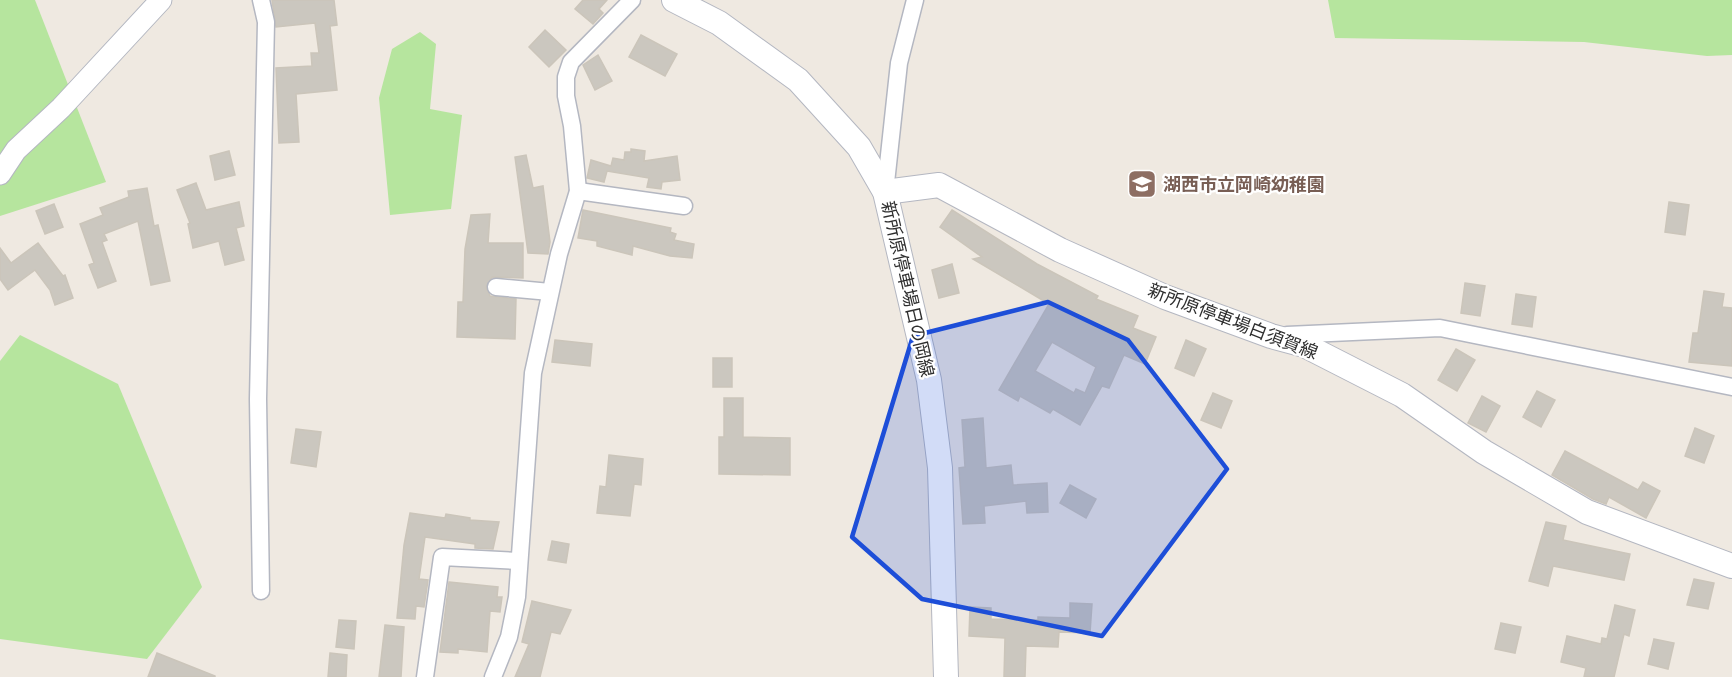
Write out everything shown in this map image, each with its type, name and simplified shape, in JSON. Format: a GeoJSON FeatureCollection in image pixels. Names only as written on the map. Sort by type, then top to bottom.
{"type":"FeatureCollection","features":[{"type":"Feature","properties":{"kind":"main road","name":"新所原停車場日の岡線"},"geometry":{"type":"LineString","coordinates":[[674,0],[719,23],[798,80],[860,147],[885,192],[929,380],[940,468],[946,677]]}},
{"type":"Feature","properties":{"kind":"main road","name":"新所原停車場白須賀線"},"geometry":{"type":"LineString","coordinates":[[885,192],[939,185],[1070,255],[1165,297],[1271,336],[1304,345],[1402,395],[1484,452],[1587,512],[1732,566]]}},
{"type":"Feature","properties":{"kind":"street"},"geometry":{"type":"LineString","coordinates":[[0,174],[16,150],[61,108],[161,0]]}},
{"type":"Feature","properties":{"kind":"street"},"geometry":{"type":"LineString","coordinates":[[261,0],[266,22],[258,399],[261,591]]}},
{"type":"Feature","properties":{"kind":"street"},"geometry":{"type":"LineString","coordinates":[[493,677],[509,637],[517,597],[533,373],[550,292],[578,191],[572,126],[566,96],[566,77],[571,62],[632,0]]}},
{"type":"Feature","properties":{"kind":"street"},"geometry":{"type":"LineString","coordinates":[[885,192],[899,63],[915,0]]}},
{"type":"Feature","properties":{"kind":"street"},"geometry":{"type":"LineString","coordinates":[[578,191],[684,206]]}},
{"type":"Feature","properties":{"kind":"street"},"geometry":{"type":"LineString","coordinates":[[496,287],[550,292]]}},
{"type":"Feature","properties":{"kind":"street"},"geometry":{"type":"LineString","coordinates":[[1271,336],[1440,328],[1732,387]]}},
{"type":"Feature","properties":{"kind":"street"},"geometry":{"type":"LineString","coordinates":[[425,677],[442,557],[519,561]]}},
{"type":"Feature","properties":{"kind":"highlighted area"},"geometry":{"type":"Polygon","coordinates":[[[1048,302],[1128,340],[1227,469],[1102,636],[922,599],[852,537],[913,336],[1048,302]]]}},
{"type":"Feature","properties":{"kind":"green space"},"geometry":{"type":"Polygon","coordinates":[[[0,0],[35,0],[106,182],[0,216],[0,0]]]}},
{"type":"Feature","properties":{"kind":"green space"},"geometry":{"type":"Polygon","coordinates":[[[1328,0],[1732,0],[1732,55],[1707,56],[1584,42],[1335,38],[1328,0]]]}},
{"type":"Feature","properties":{"kind":"green space"},"geometry":{"type":"Polygon","coordinates":[[[420,32],[436,44],[430,109],[462,115],[451,209],[390,215],[379,98],[392,49],[420,32]]]}},
{"type":"Feature","properties":{"kind":"green space"},"geometry":{"type":"Polygon","coordinates":[[[20,335],[118,384],[202,587],[147,659],[0,639],[0,361],[20,335]]]}},
{"type":"Feature","properties":{"kind":"building"},"geometry":{"type":"Polygon","coordinates":[[[272,0],[334,0],[337,25],[330,26],[337,90],[296,94],[299,142],[279,143],[276,68],[312,66],[311,53],[319,53],[315,23],[276,27],[272,0]]]}},
{"type":"Feature","properties":{"kind":"building"},"geometry":{"type":"Polygon","coordinates":[[[583,0],[607,0],[599,9],[603,13],[593,24],[575,9],[583,0]]]}},
{"type":"Feature","properties":{"kind":"building"},"geometry":{"type":"Polygon","coordinates":[[[545,30],[566,50],[549,67],[529,47],[545,30]]]}},
{"type":"Feature","properties":{"kind":"building"},"geometry":{"type":"Polygon","coordinates":[[[641,35],[677,54],[665,76],[629,57],[641,35]]]}},
{"type":"Feature","properties":{"kind":"building"},"geometry":{"type":"Polygon","coordinates":[[[598,55],[612,81],[595,90],[583,65],[598,55]]]}},
{"type":"Feature","properties":{"kind":"building"},"geometry":{"type":"Polygon","coordinates":[[[631,149],[645,151],[644,161],[677,156],[680,180],[662,182],[661,189],[647,187],[649,178],[607,171],[604,182],[587,178],[591,160],[611,166],[613,158],[624,160],[625,152],[631,152],[631,149]]]}},
{"type":"Feature","properties":{"kind":"building"},"geometry":{"type":"Polygon","coordinates":[[[229,151],[235,175],[215,180],[210,156],[229,151]]]}},
{"type":"Feature","properties":{"kind":"building"},"geometry":{"type":"Polygon","coordinates":[[[526,155],[533,188],[543,186],[550,242],[548,254],[528,253],[515,157],[526,155]]]}},
{"type":"Feature","properties":{"kind":"building"},"geometry":{"type":"Polygon","coordinates":[[[196,183],[206,210],[239,202],[244,226],[236,228],[244,260],[225,265],[219,241],[193,248],[188,224],[190,223],[177,190],[196,183]]]}},
{"type":"Feature","properties":{"kind":"building"},"geometry":{"type":"Polygon","coordinates":[[[147,188],[154,226],[158,225],[170,281],[151,285],[138,221],[104,234],[107,240],[102,242],[116,281],[98,288],[89,265],[94,263],[80,224],[103,215],[100,208],[129,197],[128,191],[147,188]]]}},
{"type":"Feature","properties":{"kind":"building"},"geometry":{"type":"Polygon","coordinates":[[[1669,202],[1689,205],[1685,235],[1665,232],[1669,202]]]}},
{"type":"Feature","properties":{"kind":"building"},"geometry":{"type":"Polygon","coordinates":[[[54,204],[63,227],[45,234],[36,211],[54,204]]]}},
{"type":"Feature","properties":{"kind":"building"},"geometry":{"type":"Polygon","coordinates":[[[583,210],[671,228],[670,232],[676,234],[674,240],[694,244],[692,258],[670,256],[633,246],[632,255],[597,246],[597,241],[578,238],[583,210]]]}},
{"type":"Feature","properties":{"kind":"building"},"geometry":{"type":"Polygon","coordinates":[[[952,210],[1037,264],[1098,296],[1096,299],[1138,316],[1133,328],[1156,337],[1145,364],[1124,355],[1109,388],[1102,386],[1080,425],[1053,409],[1050,413],[1020,396],[1018,401],[999,390],[1049,304],[973,259],[982,257],[940,227],[952,210]],[[1052,342],[1035,371],[1074,393],[1076,389],[1085,393],[1096,367],[1052,342]]]}},
{"type":"Feature","properties":{"kind":"building"},"geometry":{"type":"Polygon","coordinates":[[[490,214],[488,243],[523,243],[523,278],[492,277],[486,287],[490,296],[516,299],[515,339],[457,337],[458,302],[463,302],[465,249],[471,215],[490,214]]]}},
{"type":"Feature","properties":{"kind":"building"},"geometry":{"type":"Polygon","coordinates":[[[38,243],[63,276],[65,275],[73,298],[55,305],[50,290],[35,270],[8,290],[0,279],[0,248],[11,263],[38,243]]]}},
{"type":"Feature","properties":{"kind":"building"},"geometry":{"type":"Polygon","coordinates":[[[952,264],[959,293],[939,298],[932,270],[952,264]]]}},
{"type":"Feature","properties":{"kind":"building"},"geometry":{"type":"Polygon","coordinates":[[[1465,283],[1485,286],[1480,316],[1461,313],[1465,283]]]}},
{"type":"Feature","properties":{"kind":"building"},"geometry":{"type":"Polygon","coordinates":[[[1704,291],[1724,294],[1722,307],[1732,308],[1732,366],[1689,362],[1693,333],[1698,333],[1704,291]]]}},
{"type":"Feature","properties":{"kind":"building"},"geometry":{"type":"Polygon","coordinates":[[[1516,294],[1536,297],[1532,327],[1512,324],[1516,294]]]}},
{"type":"Feature","properties":{"kind":"building"},"geometry":{"type":"Polygon","coordinates":[[[555,340],[592,344],[590,366],[552,362],[555,340]]]}},
{"type":"Feature","properties":{"kind":"building"},"geometry":{"type":"Polygon","coordinates":[[[1186,340],[1206,349],[1194,376],[1175,368],[1186,340]]]}},
{"type":"Feature","properties":{"kind":"building"},"geometry":{"type":"Polygon","coordinates":[[[1456,349],[1475,360],[1457,391],[1438,380],[1456,349]]]}},
{"type":"Feature","properties":{"kind":"building"},"geometry":{"type":"Polygon","coordinates":[[[713,358],[732,358],[732,387],[713,387],[713,358]]]}},
{"type":"Feature","properties":{"kind":"building"},"geometry":{"type":"Polygon","coordinates":[[[1537,391],[1555,400],[1541,427],[1523,417],[1537,391]]]}},
{"type":"Feature","properties":{"kind":"building"},"geometry":{"type":"Polygon","coordinates":[[[1213,393],[1232,401],[1221,428],[1201,420],[1213,393]]]}},
{"type":"Feature","properties":{"kind":"building"},"geometry":{"type":"Polygon","coordinates":[[[1482,396],[1500,406],[1486,432],[1468,423],[1482,396]]]}},
{"type":"Feature","properties":{"kind":"building"},"geometry":{"type":"Polygon","coordinates":[[[724,398],[743,398],[743,437],[790,438],[790,475],[719,474],[719,437],[724,437],[724,398]]]}},
{"type":"Feature","properties":{"kind":"building"},"geometry":{"type":"Polygon","coordinates":[[[983,418],[986,468],[1011,465],[1013,485],[1047,483],[1048,512],[1027,513],[1026,501],[984,506],[985,523],[963,524],[959,468],[965,467],[962,420],[983,418]]]}},
{"type":"Feature","properties":{"kind":"building"},"geometry":{"type":"Polygon","coordinates":[[[1695,428],[1714,436],[1704,463],[1685,456],[1695,428]]]}},
{"type":"Feature","properties":{"kind":"building"},"geometry":{"type":"Polygon","coordinates":[[[296,429],[321,432],[316,467],[291,463],[296,429]]]}},
{"type":"Feature","properties":{"kind":"building"},"geometry":{"type":"Polygon","coordinates":[[[1565,451],[1638,490],[1643,482],[1660,491],[1646,518],[1609,497],[1606,504],[1593,499],[1552,475],[1565,451]]]}},
{"type":"Feature","properties":{"kind":"building"},"geometry":{"type":"Polygon","coordinates":[[[609,455],[643,459],[641,485],[634,484],[630,516],[597,513],[600,486],[606,487],[609,455]]]}},
{"type":"Feature","properties":{"kind":"building"},"geometry":{"type":"Polygon","coordinates":[[[1070,485],[1096,499],[1086,518],[1060,503],[1070,485]]]}},
{"type":"Feature","properties":{"kind":"building"},"geometry":{"type":"Polygon","coordinates":[[[410,513],[445,518],[446,514],[470,518],[470,520],[499,522],[493,549],[475,548],[475,544],[425,537],[419,579],[428,580],[424,607],[416,606],[415,619],[397,618],[404,545],[410,513]]]}},
{"type":"Feature","properties":{"kind":"building"},"geometry":{"type":"Polygon","coordinates":[[[1546,522],[1566,526],[1563,540],[1630,554],[1624,580],[1553,566],[1548,586],[1529,581],[1546,522]]]}},
{"type":"Feature","properties":{"kind":"building"},"geometry":{"type":"Polygon","coordinates":[[[552,541],[569,544],[566,563],[548,560],[552,541]]]}},
{"type":"Feature","properties":{"kind":"building"},"geometry":{"type":"Polygon","coordinates":[[[1694,579],[1714,583],[1708,609],[1687,605],[1694,579]]]}},
{"type":"Feature","properties":{"kind":"building"},"geometry":{"type":"Polygon","coordinates":[[[449,582],[498,587],[497,597],[502,597],[500,612],[490,611],[487,652],[458,649],[458,653],[440,652],[449,582]]]}},
{"type":"Feature","properties":{"kind":"building"},"geometry":{"type":"Polygon","coordinates":[[[532,601],[571,610],[560,634],[551,632],[540,677],[515,677],[529,644],[522,642],[532,601]]]}},
{"type":"Feature","properties":{"kind":"building"},"geometry":{"type":"Polygon","coordinates":[[[1070,603],[1092,604],[1090,633],[1059,632],[1058,647],[1026,646],[1025,677],[1004,677],[1005,638],[969,636],[970,607],[991,608],[991,619],[1038,620],[1038,617],[1070,618],[1070,603]]]}},
{"type":"Feature","properties":{"kind":"building"},"geometry":{"type":"Polygon","coordinates":[[[1615,605],[1635,610],[1629,636],[1624,634],[1614,677],[1584,677],[1586,668],[1561,662],[1567,636],[1601,644],[1602,638],[1607,639],[1615,605]]]}},
{"type":"Feature","properties":{"kind":"building"},"geometry":{"type":"Polygon","coordinates":[[[339,620],[356,621],[354,649],[336,647],[339,620]]]}},
{"type":"Feature","properties":{"kind":"building"},"geometry":{"type":"Polygon","coordinates":[[[1501,623],[1521,627],[1515,653],[1495,649],[1501,623]]]}},
{"type":"Feature","properties":{"kind":"building"},"geometry":{"type":"Polygon","coordinates":[[[385,625],[404,627],[401,677],[379,677],[385,625]]]}},
{"type":"Feature","properties":{"kind":"building"},"geometry":{"type":"Polygon","coordinates":[[[1654,639],[1674,643],[1668,669],[1648,664],[1654,639]]]}},
{"type":"Feature","properties":{"kind":"building"},"geometry":{"type":"Polygon","coordinates":[[[157,653],[215,676],[215,677],[148,677],[157,653]]]}},
{"type":"Feature","properties":{"kind":"building"},"geometry":{"type":"Polygon","coordinates":[[[330,653],[347,655],[346,677],[328,677],[330,653]]]}},
{"type":"Feature","properties":{"kind":"place","name":"湖西市立岡崎幼稚園"},"geometry":{"type":"Point","coordinates":[1142,184]}}]}
